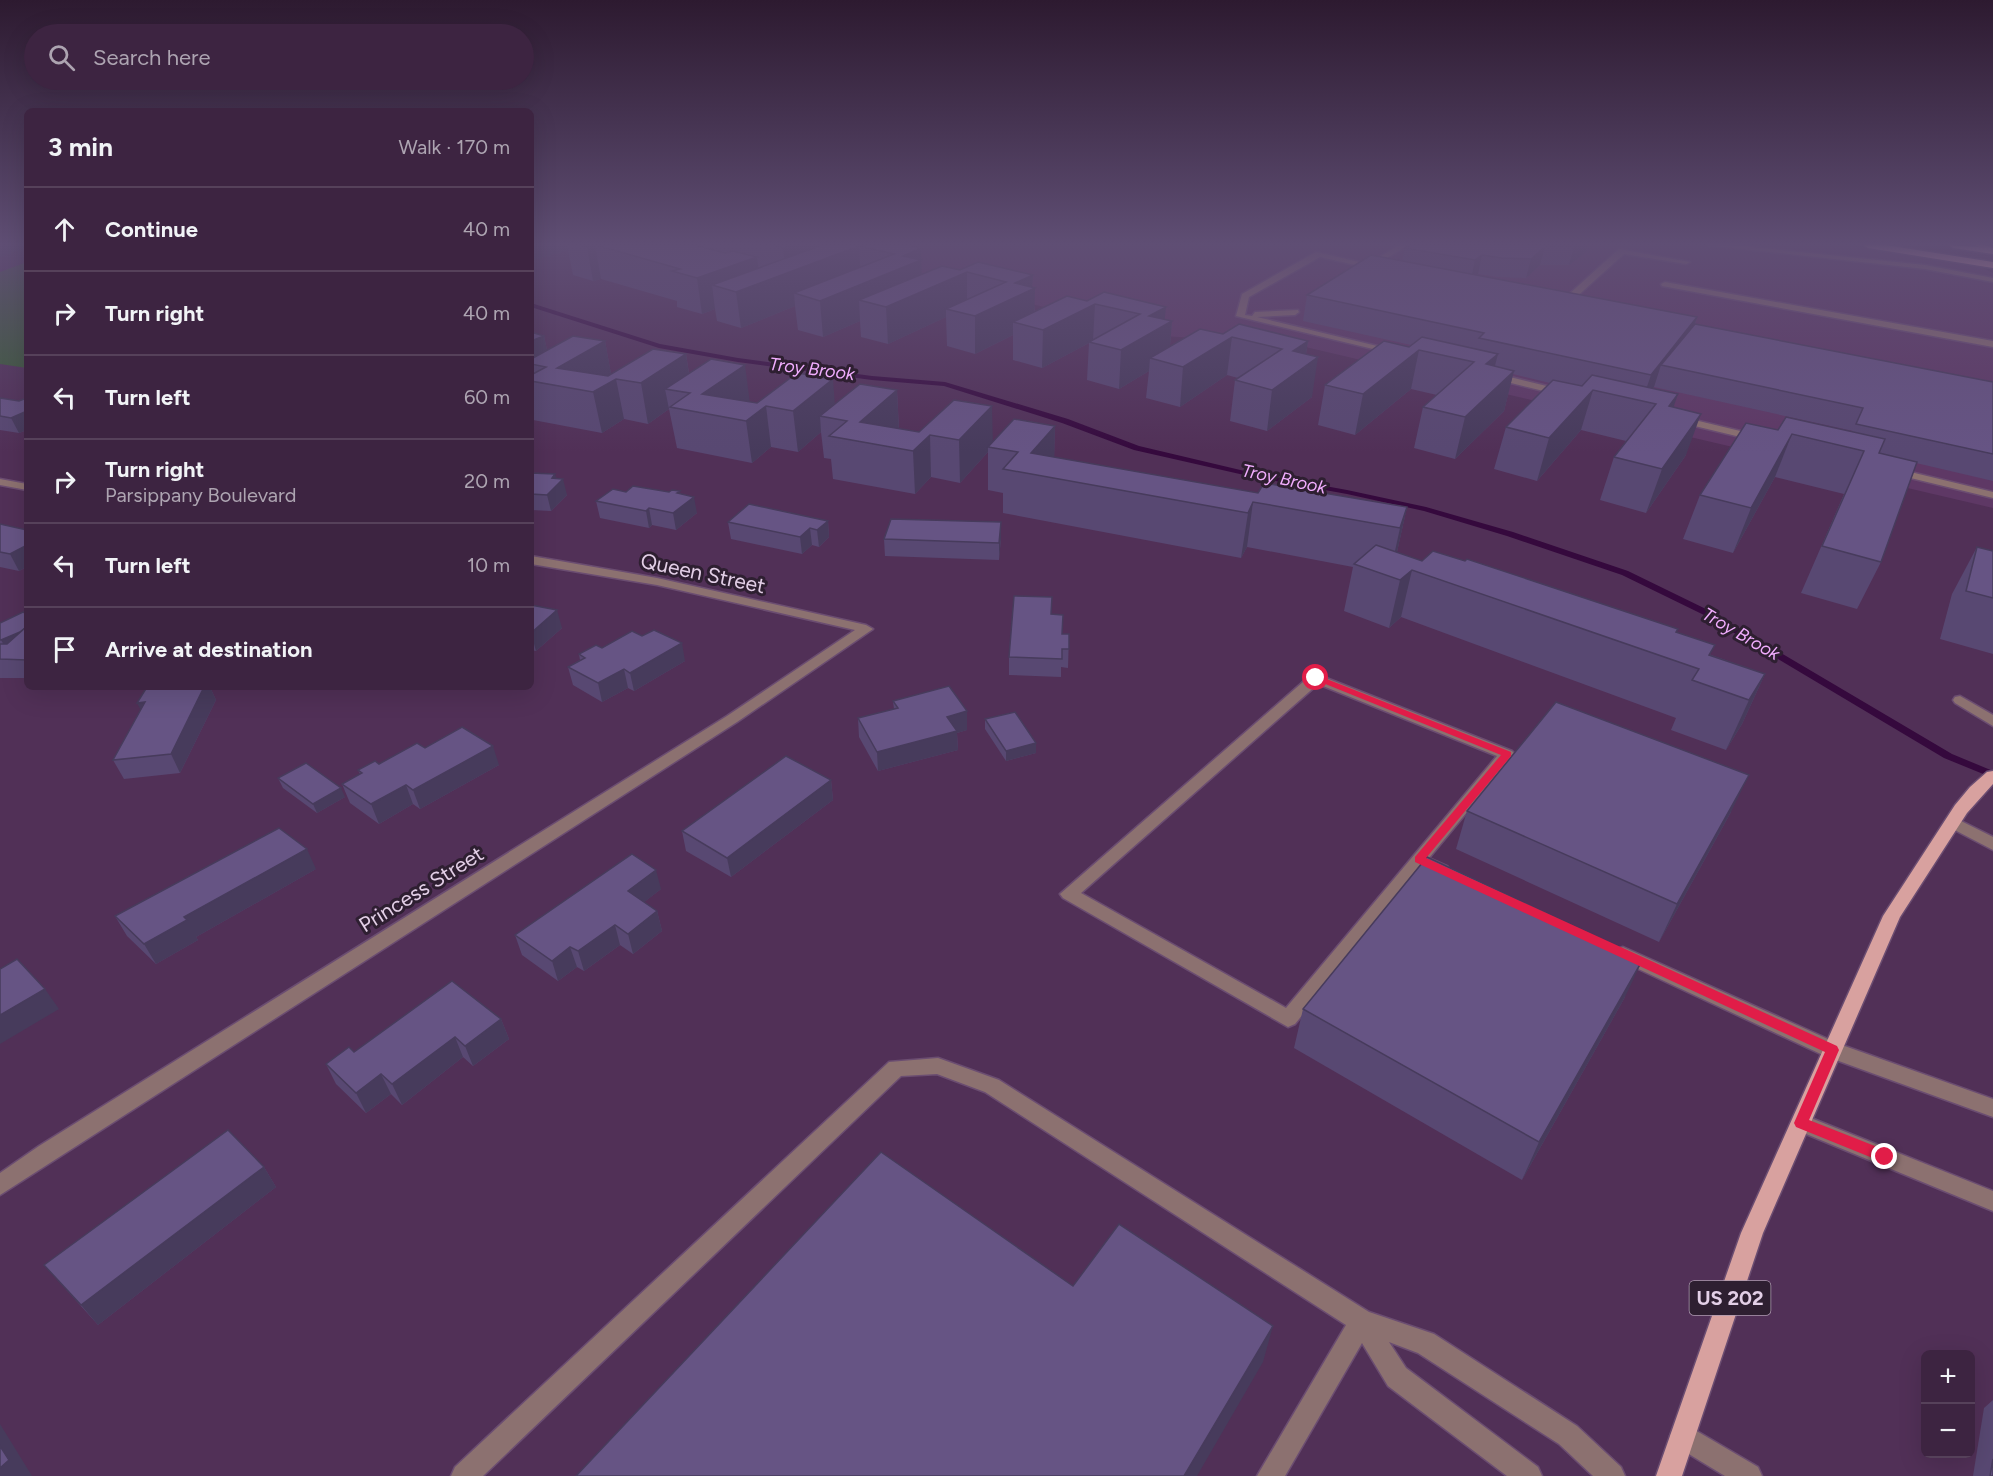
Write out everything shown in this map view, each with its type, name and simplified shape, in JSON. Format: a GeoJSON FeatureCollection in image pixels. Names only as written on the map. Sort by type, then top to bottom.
{"type":"FeatureCollection","features":[{"type":"Feature","properties":{"kind":"main road","name":"US 202"},"geometry":{"type":"LineString","coordinates":[[1669,1476],[1752,1233],[1892,916],[1953,822],[1976,791],[1993,776]]}},
{"type":"Feature","properties":{"kind":"street"},"geometry":{"type":"LineString","coordinates":[[1240,316],[1269,314]]}},
{"type":"Feature","properties":{"kind":"street"},"geometry":{"type":"LineString","coordinates":[[1828,314],[1993,344]]}},
{"type":"Feature","properties":{"kind":"street"},"geometry":{"type":"LineString","coordinates":[[1240,316],[1402,354]]}},
{"type":"Feature","properties":{"kind":"street"},"geometry":{"type":"LineString","coordinates":[[1483,374],[1576,396]]}},
{"type":"Feature","properties":{"kind":"street"},"geometry":{"type":"LineString","coordinates":[[1670,417],[1763,439]]}},
{"type":"Feature","properties":{"kind":"street"},"geometry":{"type":"LineString","coordinates":[[1880,467],[1993,495]]}},
{"type":"Feature","properties":{"kind":"street"},"geometry":{"type":"LineString","coordinates":[[0,482],[24,486]]}},
{"type":"Feature","properties":{"kind":"street","name":"Queen Street"},"geometry":{"type":"LineString","coordinates":[[534,561],[663,584],[866,629]]}},
{"type":"Feature","properties":{"kind":"street","name":"Princess Street"},"geometry":{"type":"LineString","coordinates":[[0,1185],[57,1146],[732,719],[866,629]]}},
{"type":"Feature","properties":{"kind":"street"},"geometry":{"type":"LineString","coordinates":[[1316,678],[1507,754],[1418,860],[1288,1019],[1069,894],[1316,678]]}},
{"type":"Feature","properties":{"kind":"street"},"geometry":{"type":"LineString","coordinates":[[1960,699],[1993,722]]}},
{"type":"Feature","properties":{"kind":"street"},"geometry":{"type":"LineString","coordinates":[[1953,822],[1993,844]]}},
{"type":"Feature","properties":{"kind":"street"},"geometry":{"type":"LineString","coordinates":[[1418,860],[1451,875]]}},
{"type":"Feature","properties":{"kind":"street"},"geometry":{"type":"LineString","coordinates":[[1604,945],[1832,1050],[1993,1108]]}},
{"type":"Feature","properties":{"kind":"street"},"geometry":{"type":"LineString","coordinates":[[464,1476],[896,1068],[938,1066],[992,1086],[1362,1321],[1425,1343],[1569,1436],[1612,1476]]}},
{"type":"Feature","properties":{"kind":"street"},"geometry":{"type":"LineString","coordinates":[[1801,1123],[1993,1202]]}},
{"type":"Feature","properties":{"kind":"street"},"geometry":{"type":"LineString","coordinates":[[1270,1476],[1362,1321]]}},
{"type":"Feature","properties":{"kind":"street"},"geometry":{"type":"LineString","coordinates":[[1362,1321],[1397,1377],[1528,1476]]}},
{"type":"Feature","properties":{"kind":"street"},"geometry":{"type":"LineString","coordinates":[[1683,1436],[1749,1476]]}},
{"type":"Feature","properties":{"kind":"shaded area"},"geometry":{"type":"Polygon","coordinates":[[[1072,314],[1993,314],[1993,508],[1297,345],[1164,336],[1072,314]]]}},
{"type":"Feature","properties":{"kind":"green space"},"geometry":{"type":"Polygon","coordinates":[[[0,314],[24,314],[24,368],[0,364],[0,314]]]}},
{"type":"Feature","properties":{"kind":"building"},"geometry":{"type":"Polygon","coordinates":[[[1030,314],[1075,314],[1043,330],[1013,322],[1030,314]]]}},
{"type":"Feature","properties":{"kind":"building"},"geometry":{"type":"Polygon","coordinates":[[[1140,314],[1153,314],[1149,316],[1172,321],[1121,350],[1089,342],[1140,314]]]}},
{"type":"Feature","properties":{"kind":"building"},"geometry":{"type":"Polygon","coordinates":[[[1395,314],[1681,314],[1697,317],[1651,375],[1479,338],[1484,333],[1395,314]]]}},
{"type":"Feature","properties":{"kind":"building"},"geometry":{"type":"Polygon","coordinates":[[[1239,324],[1308,341],[1293,351],[1318,357],[1272,390],[1235,380],[1282,349],[1232,337],[1183,367],[1150,358],[1200,329],[1223,334],[1239,324]]]}},
{"type":"Feature","properties":{"kind":"building"},"geometry":{"type":"Polygon","coordinates":[[[1695,324],[1993,382],[1993,454],[1856,424],[1863,408],[1661,365],[1695,324]]]}},
{"type":"Feature","properties":{"kind":"building"},"geometry":{"type":"Polygon","coordinates":[[[534,333],[544,336],[534,340],[534,333]]]}},
{"type":"Feature","properties":{"kind":"building"},"geometry":{"type":"Polygon","coordinates":[[[573,336],[605,341],[557,368],[608,376],[653,349],[686,354],[641,383],[616,379],[593,392],[534,382],[534,373],[546,367],[534,365],[534,357],[573,336]]]}},
{"type":"Feature","properties":{"kind":"building"},"geometry":{"type":"Polygon","coordinates":[[[1422,337],[1498,354],[1486,364],[1514,371],[1465,417],[1423,407],[1474,362],[1419,350],[1363,394],[1325,385],[1384,341],[1409,347],[1422,337]]]}},
{"type":"Feature","properties":{"kind":"building"},"geometry":{"type":"Polygon","coordinates":[[[711,359],[745,365],[702,394],[757,403],[797,373],[833,379],[793,411],[766,406],[746,421],[670,407],[690,393],[665,389],[711,359]]]}},
{"type":"Feature","properties":{"kind":"building"},"geometry":{"type":"Polygon","coordinates":[[[1592,375],[1678,394],[1669,406],[1701,414],[1662,469],[1614,457],[1656,404],[1593,390],[1549,438],[1506,427],[1553,380],[1582,386],[1592,375]]]}},
{"type":"Feature","properties":{"kind":"building"},"geometry":{"type":"Polygon","coordinates":[[[860,384],[897,390],[860,422],[919,432],[954,400],[992,406],[959,440],[930,435],[913,451],[829,436],[847,421],[820,416],[860,384]]]}},
{"type":"Feature","properties":{"kind":"building"},"geometry":{"type":"Polygon","coordinates":[[[0,398],[19,401],[24,399],[24,412],[11,418],[0,416],[0,398]]]}},
{"type":"Feature","properties":{"kind":"building"},"geometry":{"type":"Polygon","coordinates":[[[1786,417],[1885,439],[1879,453],[1917,462],[1881,562],[1822,546],[1864,451],[1792,434],[1751,508],[1700,495],[1746,423],[1778,430],[1786,417]]]}},
{"type":"Feature","properties":{"kind":"building"},"geometry":{"type":"Polygon","coordinates":[[[1014,419],[1055,426],[1031,453],[1258,493],[1264,483],[1407,507],[1400,528],[1253,502],[1248,513],[1003,469],[1018,452],[988,447],[1014,419]]]}},
{"type":"Feature","properties":{"kind":"building"},"geometry":{"type":"Polygon","coordinates":[[[534,473],[555,474],[552,478],[563,479],[547,495],[534,494],[534,473]]]}},
{"type":"Feature","properties":{"kind":"building"},"geometry":{"type":"Polygon","coordinates":[[[633,486],[669,492],[680,491],[677,493],[694,497],[673,513],[649,508],[646,511],[596,501],[613,489],[626,492],[633,486]]]}},
{"type":"Feature","properties":{"kind":"building"},"geometry":{"type":"Polygon","coordinates":[[[749,504],[828,521],[817,530],[810,528],[800,537],[728,522],[749,504]]]}},
{"type":"Feature","properties":{"kind":"building"},"geometry":{"type":"Polygon","coordinates":[[[891,519],[1001,522],[999,543],[884,539],[891,519]]]}},
{"type":"Feature","properties":{"kind":"building"},"geometry":{"type":"Polygon","coordinates":[[[0,524],[24,529],[24,547],[10,554],[0,552],[0,524]]]}},
{"type":"Feature","properties":{"kind":"building"},"geometry":{"type":"Polygon","coordinates":[[[1376,545],[1422,561],[1433,551],[1465,561],[1467,559],[1678,629],[1676,632],[1715,645],[1709,655],[1765,674],[1749,700],[1692,680],[1699,669],[1412,570],[1400,580],[1354,564],[1376,545]]]}},
{"type":"Feature","properties":{"kind":"building"},"geometry":{"type":"Polygon","coordinates":[[[1977,547],[1993,551],[1993,598],[1966,591],[1977,547]]]}},
{"type":"Feature","properties":{"kind":"building"},"geometry":{"type":"Polygon","coordinates":[[[1014,596],[1052,597],[1051,614],[1063,615],[1062,634],[1069,634],[1069,649],[1062,649],[1062,659],[1009,657],[1014,596]]]}},
{"type":"Feature","properties":{"kind":"building"},"geometry":{"type":"Polygon","coordinates":[[[534,606],[557,610],[534,630],[534,606]]]}},
{"type":"Feature","properties":{"kind":"building"},"geometry":{"type":"Polygon","coordinates":[[[24,612],[24,629],[0,640],[0,623],[24,612]]]}},
{"type":"Feature","properties":{"kind":"building"},"geometry":{"type":"Polygon","coordinates":[[[24,629],[24,660],[0,659],[0,644],[7,644],[24,629]]]}},
{"type":"Feature","properties":{"kind":"building"},"geometry":{"type":"Polygon","coordinates":[[[654,630],[682,643],[630,673],[624,669],[598,683],[568,667],[585,658],[579,654],[596,645],[602,648],[632,631],[642,636],[654,630]]]}},
{"type":"Feature","properties":{"kind":"building"},"geometry":{"type":"Polygon","coordinates":[[[949,686],[967,711],[947,717],[957,731],[877,752],[858,718],[898,708],[893,701],[949,686]]]}},
{"type":"Feature","properties":{"kind":"building"},"geometry":{"type":"Polygon","coordinates":[[[145,690],[203,690],[171,754],[113,760],[145,702],[137,703],[145,690]]]}},
{"type":"Feature","properties":{"kind":"building"},"geometry":{"type":"Polygon","coordinates":[[[1556,702],[1749,775],[1677,904],[1467,811],[1556,702]]]}},
{"type":"Feature","properties":{"kind":"building"},"geometry":{"type":"Polygon","coordinates":[[[1015,712],[1036,743],[1006,751],[985,719],[1015,712]]]}},
{"type":"Feature","properties":{"kind":"building"},"geometry":{"type":"Polygon","coordinates":[[[462,727],[493,746],[413,790],[406,785],[371,804],[342,784],[362,773],[358,770],[375,761],[379,764],[417,743],[425,748],[462,727]]]}},
{"type":"Feature","properties":{"kind":"building"},"geometry":{"type":"Polygon","coordinates":[[[786,756],[831,780],[727,858],[682,831],[786,756]]]}},
{"type":"Feature","properties":{"kind":"building"},"geometry":{"type":"Polygon","coordinates":[[[306,763],[341,788],[313,804],[278,778],[306,763]]]}},
{"type":"Feature","properties":{"kind":"building"},"geometry":{"type":"Polygon","coordinates":[[[279,828],[307,849],[184,917],[187,920],[144,944],[115,916],[279,828]]]}},
{"type":"Feature","properties":{"kind":"building"},"geometry":{"type":"Polygon","coordinates":[[[632,854],[656,870],[628,891],[657,911],[628,934],[615,925],[578,951],[570,947],[552,961],[515,935],[632,854]]]}},
{"type":"Feature","properties":{"kind":"building"},"geometry":{"type":"Polygon","coordinates":[[[1427,857],[1643,959],[1539,1142],[1303,1009],[1427,857]]]}},
{"type":"Feature","properties":{"kind":"building"},"geometry":{"type":"Polygon","coordinates":[[[17,959],[45,989],[0,1015],[0,969],[17,959]]]}},
{"type":"Feature","properties":{"kind":"building"},"geometry":{"type":"Polygon","coordinates":[[[452,981],[501,1019],[465,1046],[455,1037],[392,1084],[381,1074],[356,1093],[326,1064],[349,1047],[354,1052],[452,981]]]}},
{"type":"Feature","properties":{"kind":"building"},"geometry":{"type":"Polygon","coordinates":[[[228,1130],[264,1167],[81,1305],[44,1265],[228,1130]]]}},
{"type":"Feature","properties":{"kind":"building"},"geometry":{"type":"Polygon","coordinates":[[[881,1152],[1073,1286],[1119,1224],[1273,1326],[1184,1476],[576,1476],[881,1152]]]}},
{"type":"Feature","properties":{"kind":"building"},"geometry":{"type":"Polygon","coordinates":[[[0,1446],[9,1460],[0,1468],[0,1446]]]}},
{"type":"Feature","properties":{"kind":"building"},"geometry":{"type":"Polygon","coordinates":[[[1993,1459],[1993,1476],[1990,1476],[1993,1459]]]}},
{"type":"Feature","properties":{"kind":"waterway","name":"Troy Brook"},"geometry":{"type":"LineString","coordinates":[[559,314],[659,346],[738,360],[872,378],[945,384],[1065,421],[1137,448],[1253,475],[1426,509],[1510,534],[1625,573],[1707,613],[1948,756],[1993,775]]}},
{"type":"Feature","properties":{"kind":"route"},"geometry":{"type":"LineString","coordinates":[[1316,678],[1507,754],[1418,860],[1832,1050],[1801,1123],[1885,1157]]}}]}
